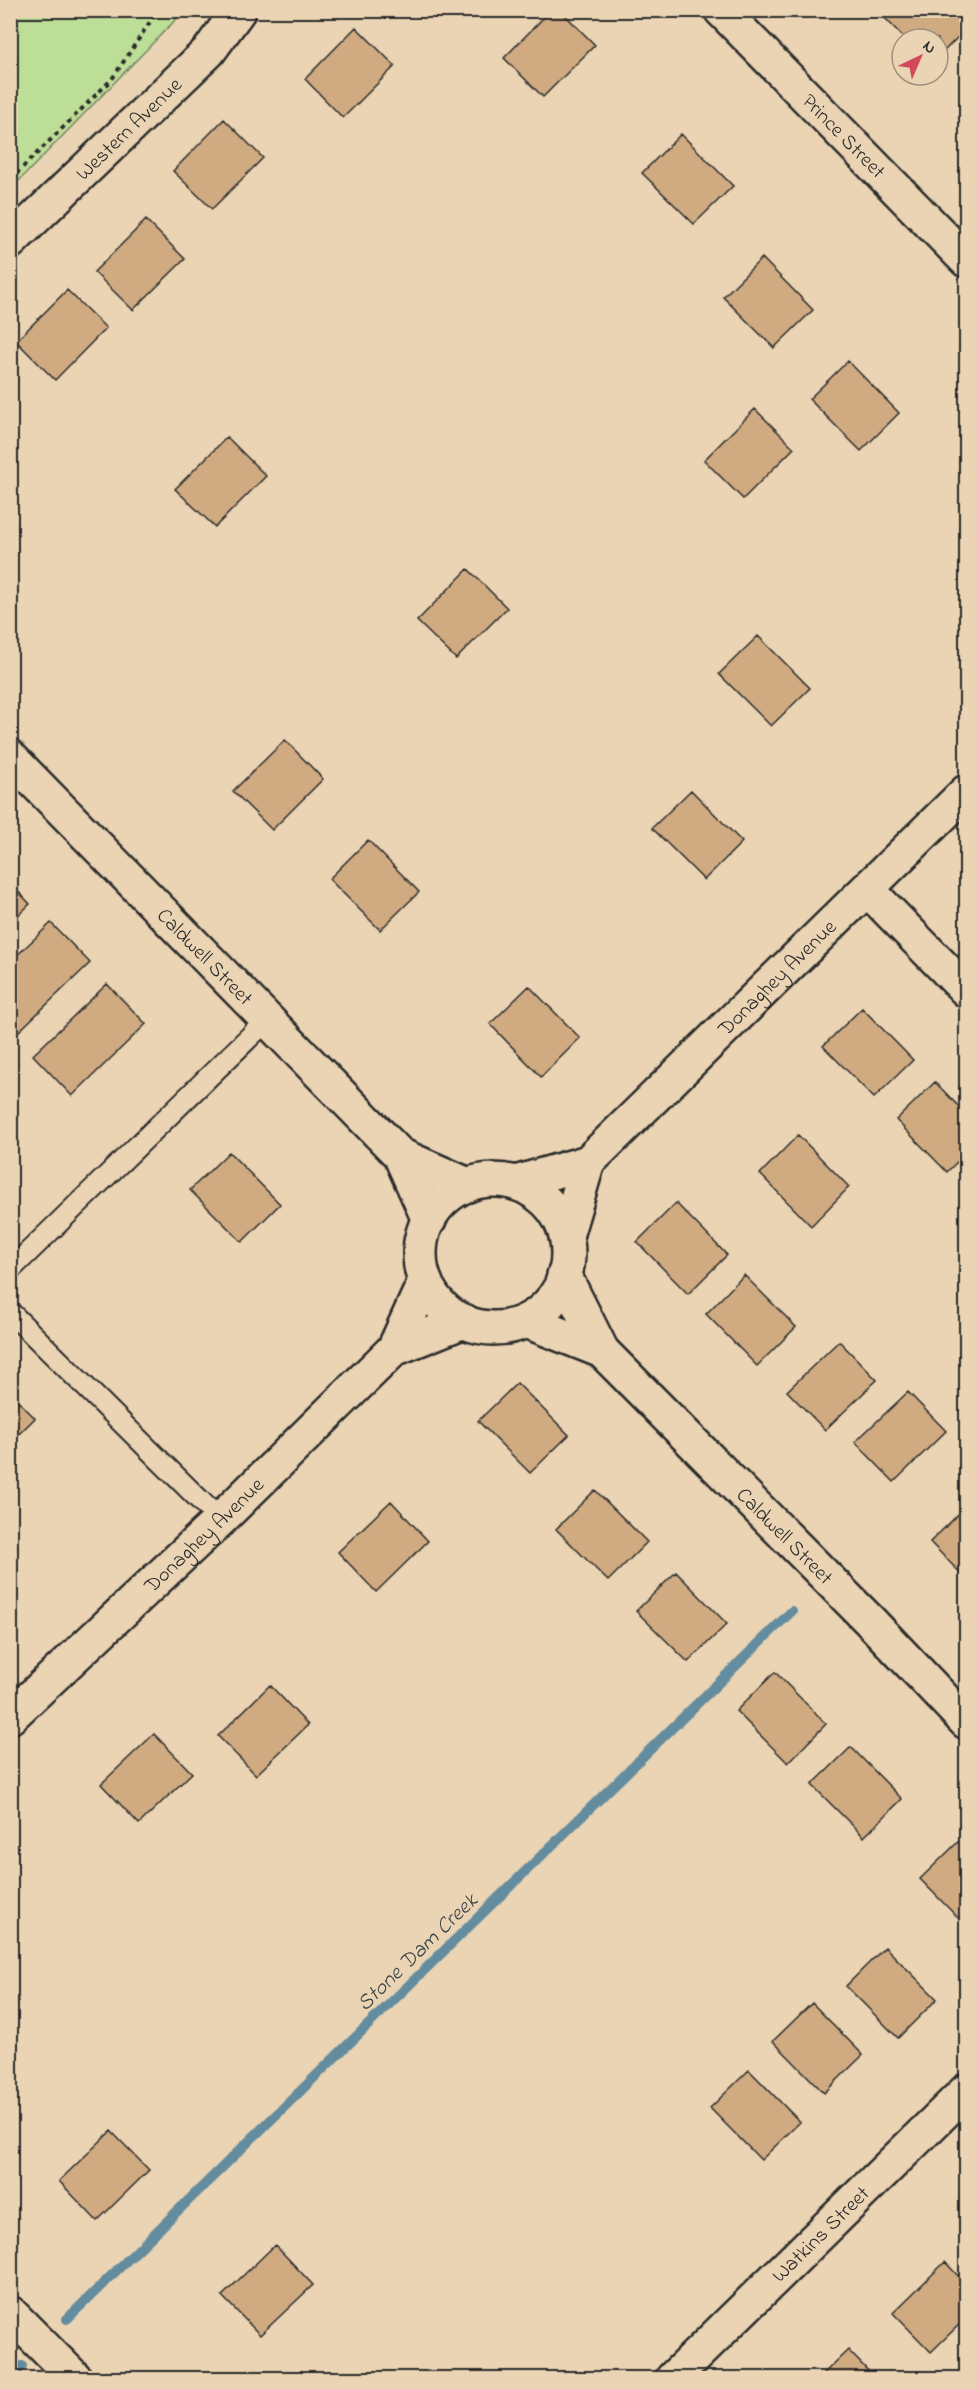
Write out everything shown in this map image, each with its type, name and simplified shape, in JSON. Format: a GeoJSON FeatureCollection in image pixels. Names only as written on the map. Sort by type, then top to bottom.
{"type":"FeatureCollection","features":[{"type":"Feature","properties":{"kind":"street","name":"Western Avenue"},"geometry":{"type":"LineString","coordinates":[[10,242],[209,51],[239,10]]}},
{"type":"Feature","properties":{"kind":"street","name":"Prince Street"},"geometry":{"type":"LineString","coordinates":[[721,10],[966,260]]}},
{"type":"Feature","properties":{"kind":"street","name":"Caldwell Street"},"geometry":{"type":"LineString","coordinates":[[10,757],[400,1155],[429,1220]]}},
{"type":"Feature","properties":{"kind":"street","name":"Donaghey Avenue"},"geometry":{"type":"LineString","coordinates":[[515,1183],[588,1162],[966,792]]}},
{"type":"Feature","properties":{"kind":"street"},"geometry":{"type":"LineString","coordinates":[[868,890],[966,990]]}},
{"type":"Feature","properties":{"kind":"street","name":"Caldwell Street"},"geometry":{"type":"LineString","coordinates":[[400,1155],[468,1185]]}},
{"type":"Feature","properties":{"kind":"street","name":"Donaghey Avenue"},"geometry":{"type":"LineString","coordinates":[[566,1236],[588,1162]]}},
{"type":"Feature","properties":{"kind":"street"},"geometry":{"type":"LineString","coordinates":[[491,1180],[515,1183],[538,1195],[555,1213],[566,1236],[568,1262],[561,1286],[547,1307],[526,1321],[502,1328],[476,1327],[464,1322],[437,1302],[425,1281],[420,1258],[422,1235],[429,1220],[448,1196],[468,1185],[491,1180]]}},
{"type":"Feature","properties":{"kind":"street","name":"Caldwell Street"},"geometry":{"type":"LineString","coordinates":[[564,1275],[603,1351],[871,1622],[966,1722]]}},
{"type":"Feature","properties":{"kind":"street","name":"Donaghey Avenue"},"geometry":{"type":"LineString","coordinates":[[10,1717],[220,1520],[394,1349],[425,1281]]}},
{"type":"Feature","properties":{"kind":"street","name":"Caldwell Street"},"geometry":{"type":"LineString","coordinates":[[526,1321],[603,1351]]}},
{"type":"Feature","properties":{"kind":"street","name":"Donaghey Avenue"},"geometry":{"type":"LineString","coordinates":[[394,1349],[464,1322]]}},
{"type":"Feature","properties":{"kind":"street","name":"Watkins Street"},"geometry":{"type":"LineString","coordinates":[[673,2379],[966,2091]]}},
{"type":"Feature","properties":{"kind":"street"},"geometry":{"type":"LineString","coordinates":[[10,2313],[75,2379]]}},
{"type":"Feature","properties":{"kind":"lane"},"geometry":{"type":"LineString","coordinates":[[10,1270],[267,1020]]}},
{"type":"Feature","properties":{"kind":"lane"},"geometry":{"type":"LineString","coordinates":[[10,1312],[220,1520]]}},
{"type":"Feature","properties":{"kind":"path"},"geometry":{"type":"LineString","coordinates":[[10,180],[112,79],[158,10]]}},
{"type":"Feature","properties":{"kind":"green space"},"geometry":{"type":"Polygon","coordinates":[[[10,11],[184,11],[11,189],[10,11]]]}},
{"type":"Feature","properties":{"kind":"building"},"geometry":{"type":"Polygon","coordinates":[[[551,10],[560,10],[595,45],[543,97],[504,58],[551,10]]]}},
{"type":"Feature","properties":{"kind":"building"},"geometry":{"type":"Polygon","coordinates":[[[888,10],[951,10],[966,29],[950,45],[950,27],[894,27],[883,16],[888,10]]]}},
{"type":"Feature","properties":{"kind":"building"},"geometry":{"type":"Polygon","coordinates":[[[356,27],[395,66],[343,118],[305,79],[356,27]]]}},
{"type":"Feature","properties":{"kind":"building"},"geometry":{"type":"Polygon","coordinates":[[[224,119],[263,158],[212,209],[173,171],[224,119]]]}},
{"type":"Feature","properties":{"kind":"building"},"geometry":{"type":"Polygon","coordinates":[[[681,134],[733,186],[694,224],[642,173],[681,134]]]}},
{"type":"Feature","properties":{"kind":"building"},"geometry":{"type":"Polygon","coordinates":[[[146,220],[185,259],[133,310],[94,272],[146,220]]]}},
{"type":"Feature","properties":{"kind":"building"},"geometry":{"type":"Polygon","coordinates":[[[762,258],[813,310],[774,348],[723,297],[762,258]]]}},
{"type":"Feature","properties":{"kind":"building"},"geometry":{"type":"Polygon","coordinates":[[[67,290],[106,328],[55,380],[16,341],[67,290]]]}},
{"type":"Feature","properties":{"kind":"building"},"geometry":{"type":"Polygon","coordinates":[[[848,361],[899,413],[861,451],[809,399],[848,361]]]}},
{"type":"Feature","properties":{"kind":"building"},"geometry":{"type":"Polygon","coordinates":[[[755,409],[794,448],[743,499],[704,460],[755,409]]]}},
{"type":"Feature","properties":{"kind":"building"},"geometry":{"type":"Polygon","coordinates":[[[227,437],[266,476],[215,527],[175,489],[227,437]]]}},
{"type":"Feature","properties":{"kind":"building"},"geometry":{"type":"Polygon","coordinates":[[[468,569],[507,608],[456,659],[417,621],[468,569]]]}},
{"type":"Feature","properties":{"kind":"building"},"geometry":{"type":"Polygon","coordinates":[[[758,636],[810,688],[771,726],[719,674],[758,636]]]}},
{"type":"Feature","properties":{"kind":"building"},"geometry":{"type":"Polygon","coordinates":[[[285,740],[323,779],[272,830],[233,791],[285,740]]]}},
{"type":"Feature","properties":{"kind":"building"},"geometry":{"type":"Polygon","coordinates":[[[691,790],[742,842],[704,880],[652,828],[691,790]]]}},
{"type":"Feature","properties":{"kind":"building"},"geometry":{"type":"Polygon","coordinates":[[[368,840],[419,892],[380,930],[329,879],[368,840]]]}},
{"type":"Feature","properties":{"kind":"building"},"geometry":{"type":"Polygon","coordinates":[[[10,883],[30,904],[10,923],[10,883]]]}},
{"type":"Feature","properties":{"kind":"building"},"geometry":{"type":"Polygon","coordinates":[[[51,923],[90,963],[15,1035],[10,1030],[10,962],[51,923]]]}},
{"type":"Feature","properties":{"kind":"building"},"geometry":{"type":"Polygon","coordinates":[[[107,984],[146,1024],[72,1096],[33,1055],[107,984]]]}},
{"type":"Feature","properties":{"kind":"building"},"geometry":{"type":"Polygon","coordinates":[[[529,986],[580,1038],[541,1077],[490,1024],[529,986]]]}},
{"type":"Feature","properties":{"kind":"building"},"geometry":{"type":"Polygon","coordinates":[[[862,1008],[913,1060],[874,1098],[823,1046],[862,1008]]]}},
{"type":"Feature","properties":{"kind":"building"},"geometry":{"type":"Polygon","coordinates":[[[935,1082],[966,1114],[966,1153],[947,1172],[896,1120],[935,1082]]]}},
{"type":"Feature","properties":{"kind":"building"},"geometry":{"type":"Polygon","coordinates":[[[798,1135],[849,1187],[811,1226],[760,1174],[798,1135]]]}},
{"type":"Feature","properties":{"kind":"building"},"geometry":{"type":"Polygon","coordinates":[[[229,1152],[280,1204],[242,1242],[190,1190],[229,1152]]]}},
{"type":"Feature","properties":{"kind":"building"},"geometry":{"type":"Polygon","coordinates":[[[676,1203],[727,1255],[688,1294],[637,1242],[676,1203]]]}},
{"type":"Feature","properties":{"kind":"building"},"geometry":{"type":"Polygon","coordinates":[[[744,1275],[796,1327],[757,1366],[706,1314],[744,1275]]]}},
{"type":"Feature","properties":{"kind":"building"},"geometry":{"type":"Polygon","coordinates":[[[839,1341],[877,1380],[825,1430],[787,1391],[839,1341]]]}},
{"type":"Feature","properties":{"kind":"building"},"geometry":{"type":"Polygon","coordinates":[[[517,1383],[569,1435],[530,1473],[478,1421],[517,1383]]]}},
{"type":"Feature","properties":{"kind":"building"},"geometry":{"type":"Polygon","coordinates":[[[908,1392],[946,1431],[894,1482],[855,1442],[908,1392]]]}},
{"type":"Feature","properties":{"kind":"building"},"geometry":{"type":"Polygon","coordinates":[[[10,1393],[35,1418],[10,1443],[10,1393]]]}},
{"type":"Feature","properties":{"kind":"building"},"geometry":{"type":"Polygon","coordinates":[[[595,1490],[647,1542],[608,1581],[556,1529],[595,1490]]]}},
{"type":"Feature","properties":{"kind":"building"},"geometry":{"type":"Polygon","coordinates":[[[391,1501],[428,1541],[376,1592],[338,1552],[391,1501]]]}},
{"type":"Feature","properties":{"kind":"building"},"geometry":{"type":"Polygon","coordinates":[[[966,1507],[966,1579],[930,1542],[966,1507]]]}},
{"type":"Feature","properties":{"kind":"building"},"geometry":{"type":"Polygon","coordinates":[[[676,1572],[727,1624],[688,1662],[636,1611],[676,1572]]]}},
{"type":"Feature","properties":{"kind":"building"},"geometry":{"type":"Polygon","coordinates":[[[775,1672],[826,1724],[788,1763],[736,1711],[775,1672]]]}},
{"type":"Feature","properties":{"kind":"building"},"geometry":{"type":"Polygon","coordinates":[[[270,1685],[308,1725],[256,1775],[218,1736],[270,1685]]]}},
{"type":"Feature","properties":{"kind":"building"},"geometry":{"type":"Polygon","coordinates":[[[154,1734],[192,1773],[139,1824],[101,1784],[154,1734]]]}},
{"type":"Feature","properties":{"kind":"building"},"geometry":{"type":"Polygon","coordinates":[[[851,1747],[902,1799],[864,1837],[812,1785],[851,1747]]]}},
{"type":"Feature","properties":{"kind":"building"},"geometry":{"type":"Polygon","coordinates":[[[959,1841],[966,1848],[966,1926],[920,1879],[959,1841]]]}},
{"type":"Feature","properties":{"kind":"building"},"geometry":{"type":"Polygon","coordinates":[[[885,1947],[937,1999],[898,2038],[846,1986],[885,1947]]]}},
{"type":"Feature","properties":{"kind":"building"},"geometry":{"type":"Polygon","coordinates":[[[812,2003],[863,2055],[824,2093],[773,2041],[812,2003]]]}},
{"type":"Feature","properties":{"kind":"building"},"geometry":{"type":"Polygon","coordinates":[[[749,2070],[800,2122],[761,2160],[710,2108],[749,2070]]]}},
{"type":"Feature","properties":{"kind":"building"},"geometry":{"type":"Polygon","coordinates":[[[111,2131],[149,2170],[97,2221],[59,2181],[111,2131]]]}},
{"type":"Feature","properties":{"kind":"building"},"geometry":{"type":"Polygon","coordinates":[[[275,2245],[313,2285],[260,2335],[222,2296],[275,2245]]]}},
{"type":"Feature","properties":{"kind":"building"},"geometry":{"type":"Polygon","coordinates":[[[945,2262],[966,2284],[966,2318],[931,2352],[893,2313],[945,2262]]]}},
{"type":"Feature","properties":{"kind":"building"},"geometry":{"type":"Polygon","coordinates":[[[848,2350],[875,2378],[819,2378],[848,2350]]]}},
{"type":"Feature","properties":{"kind":"waterway","name":"Stone Dam Creek"},"geometry":{"type":"LineString","coordinates":[[67,2319],[792,1611]]}},
{"type":"Feature","properties":{"kind":"waterway","name":"Stone Dam Creek"},"geometry":{"type":"LineString","coordinates":[[10,2378],[22,2366]]}}]}
